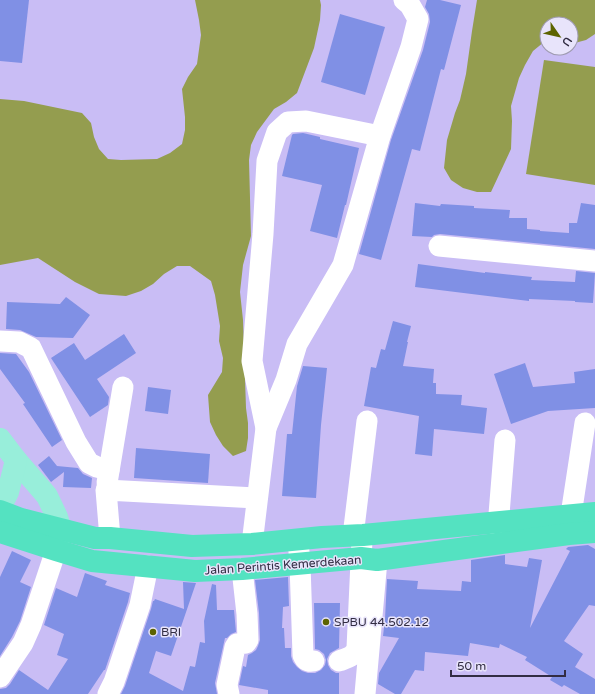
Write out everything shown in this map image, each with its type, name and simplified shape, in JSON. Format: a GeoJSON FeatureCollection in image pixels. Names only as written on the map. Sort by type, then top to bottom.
{"type":"FeatureCollection","features":[{"type":"Feature","properties":{"kind":"highway"},"geometry":{"type":"LineString","coordinates":[[0,511],[21,519],[59,540]]}},
{"type":"Feature","properties":{"kind":"highway","name":"Jalan Perintis Kemerdekaan"},"geometry":{"type":"LineString","coordinates":[[59,540],[102,538],[192,546],[252,544],[322,537],[497,533],[570,525],[595,513]]}},
{"type":"Feature","properties":{"kind":"highway","name":"Jalan Perintis Kemerdekaan"},"geometry":{"type":"LineString","coordinates":[[570,525],[595,532]]}},
{"type":"Feature","properties":{"kind":"highway"},"geometry":{"type":"LineString","coordinates":[[0,532],[59,540]]}},
{"type":"Feature","properties":{"kind":"highway","name":"Jalan Perintis Kemerdekaan"},"geometry":{"type":"LineString","coordinates":[[59,540],[92,561],[195,571],[242,569],[369,559],[497,533]]}},
{"type":"Feature","properties":{"kind":"main road"},"geometry":{"type":"LineString","coordinates":[[0,439],[47,496],[57,517],[59,540]]}},
{"type":"Feature","properties":{"kind":"main road"},"geometry":{"type":"LineString","coordinates":[[0,508],[8,492],[16,460]]}},
{"type":"Feature","properties":{"kind":"street"},"geometry":{"type":"LineString","coordinates":[[252,544],[266,428],[286,380],[297,344],[343,265],[380,136],[411,47],[418,19],[410,5],[404,0]]}},
{"type":"Feature","properties":{"kind":"street"},"geometry":{"type":"LineString","coordinates":[[266,428],[252,361],[263,234],[267,161],[278,132],[288,122],[306,121],[380,136]]}},
{"type":"Feature","properties":{"kind":"street"},"geometry":{"type":"LineString","coordinates":[[439,246],[595,261]]}},
{"type":"Feature","properties":{"kind":"street"},"geometry":{"type":"LineString","coordinates":[[0,341],[19,342],[31,348],[76,442],[89,463],[97,467],[107,480],[257,498]]}},
{"type":"Feature","properties":{"kind":"street"},"geometry":{"type":"LineString","coordinates":[[102,538],[107,480],[123,387]]}},
{"type":"Feature","properties":{"kind":"street"},"geometry":{"type":"LineString","coordinates":[[365,694],[369,559],[358,536],[367,421]]}},
{"type":"Feature","properties":{"kind":"street"},"geometry":{"type":"LineString","coordinates":[[570,525],[585,423]]}},
{"type":"Feature","properties":{"kind":"street"},"geometry":{"type":"LineString","coordinates":[[497,533],[505,440]]}},
{"type":"Feature","properties":{"kind":"street"},"geometry":{"type":"LineString","coordinates":[[0,677],[19,649],[31,625],[59,540]]}},
{"type":"Feature","properties":{"kind":"street"},"geometry":{"type":"LineString","coordinates":[[298,540],[303,655],[305,659],[314,661]]}},
{"type":"Feature","properties":{"kind":"street"},"geometry":{"type":"LineString","coordinates":[[339,661],[353,656],[356,653],[369,559]]}},
{"type":"Feature","properties":{"kind":"street"},"geometry":{"type":"LineString","coordinates":[[108,694],[114,682],[140,605],[148,566]]}},
{"type":"Feature","properties":{"kind":"street"},"geometry":{"type":"LineString","coordinates":[[229,694],[227,685],[235,647],[237,644],[246,643],[248,640],[242,569]]}},
{"type":"Feature","properties":{"kind":"green space"},"geometry":{"type":"Polygon","coordinates":[[[195,0],[320,0],[321,5],[320,20],[314,48],[297,93],[274,109],[257,132],[251,145],[249,160],[251,236],[243,265],[240,292],[243,320],[248,438],[246,451],[233,456],[223,446],[210,422],[208,395],[222,372],[223,358],[219,341],[220,326],[211,281],[190,266],[177,266],[141,291],[126,296],[99,294],[75,282],[38,258],[0,265],[0,99],[24,101],[82,113],[91,123],[94,137],[99,149],[108,159],[157,159],[170,153],[182,144],[185,130],[185,117],[182,89],[197,64],[201,35],[195,0]]]}},
{"type":"Feature","properties":{"kind":"green space"},"geometry":{"type":"Polygon","coordinates":[[[477,0],[595,0],[595,34],[586,40],[579,42],[579,16],[539,16],[539,46],[533,51],[525,65],[519,78],[511,106],[511,149],[491,192],[477,192],[463,188],[451,180],[444,168],[447,140],[460,100],[466,74],[477,0]]]}},
{"type":"Feature","properties":{"kind":"green space"},"geometry":{"type":"Polygon","coordinates":[[[544,60],[595,67],[595,185],[526,174],[544,60]]]}},
{"type":"Feature","properties":{"kind":"building"},"geometry":{"type":"Polygon","coordinates":[[[0,0],[29,0],[22,63],[0,61],[0,0]]]}},
{"type":"Feature","properties":{"kind":"building"},"geometry":{"type":"Polygon","coordinates":[[[427,0],[440,0],[461,5],[444,70],[441,69],[420,151],[412,149],[381,260],[359,254],[391,140],[423,50],[430,22],[429,14],[425,7],[427,0]]]}},
{"type":"Feature","properties":{"kind":"building"},"geometry":{"type":"Polygon","coordinates":[[[340,14],[385,27],[365,95],[321,82],[340,14]]]}},
{"type":"Feature","properties":{"kind":"building"},"geometry":{"type":"Polygon","coordinates":[[[303,133],[320,137],[320,139],[359,148],[337,238],[310,231],[322,185],[282,176],[292,135],[303,133]]]}},
{"type":"Feature","properties":{"kind":"building"},"geometry":{"type":"Polygon","coordinates":[[[415,203],[440,206],[441,204],[474,206],[474,208],[510,210],[509,218],[527,218],[527,229],[569,233],[569,223],[577,223],[581,203],[595,205],[595,249],[440,234],[432,237],[412,236],[415,203]]]}},
{"type":"Feature","properties":{"kind":"building"},"geometry":{"type":"Polygon","coordinates":[[[418,264],[485,273],[532,277],[531,280],[575,282],[576,271],[595,273],[593,303],[529,299],[529,301],[415,287],[418,264]]]}},
{"type":"Feature","properties":{"kind":"building"},"geometry":{"type":"Polygon","coordinates":[[[66,297],[90,315],[73,338],[36,337],[20,330],[6,329],[7,302],[60,304],[66,297]]]}},
{"type":"Feature","properties":{"kind":"building"},"geometry":{"type":"Polygon","coordinates":[[[393,321],[411,326],[403,366],[434,369],[433,383],[436,383],[436,394],[462,395],[461,405],[487,408],[484,434],[434,429],[432,456],[415,454],[419,416],[364,406],[371,367],[376,368],[381,349],[385,350],[393,321]]]}},
{"type":"Feature","properties":{"kind":"building"},"geometry":{"type":"Polygon","coordinates":[[[124,334],[136,353],[97,379],[109,397],[108,405],[90,417],[51,358],[74,343],[85,360],[124,334]]]}},
{"type":"Feature","properties":{"kind":"building"},"geometry":{"type":"Polygon","coordinates":[[[0,353],[16,354],[29,372],[62,440],[52,447],[23,404],[25,403],[0,369],[0,353]]]}},
{"type":"Feature","properties":{"kind":"building"},"geometry":{"type":"Polygon","coordinates":[[[525,363],[533,387],[575,383],[574,372],[595,369],[595,408],[548,411],[511,424],[494,374],[525,363]]]}},
{"type":"Feature","properties":{"kind":"building"},"geometry":{"type":"Polygon","coordinates":[[[303,366],[327,368],[316,498],[282,496],[287,434],[292,434],[297,386],[303,366]]]}},
{"type":"Feature","properties":{"kind":"building"},"geometry":{"type":"Polygon","coordinates":[[[148,387],[171,390],[168,414],[145,411],[148,387]]]}},
{"type":"Feature","properties":{"kind":"building"},"geometry":{"type":"Polygon","coordinates":[[[136,448],[210,454],[208,483],[134,478],[136,448]]]}},
{"type":"Feature","properties":{"kind":"building"},"geometry":{"type":"Polygon","coordinates":[[[49,456],[57,466],[78,468],[83,474],[92,478],[91,488],[63,487],[64,472],[51,482],[38,465],[49,456]]]}},
{"type":"Feature","properties":{"kind":"building"},"geometry":{"type":"Polygon","coordinates":[[[588,545],[595,549],[595,606],[589,605],[564,641],[583,654],[575,667],[595,679],[595,694],[580,694],[564,685],[562,687],[550,680],[552,677],[525,660],[527,657],[500,644],[499,648],[470,643],[468,656],[425,652],[424,671],[415,670],[401,694],[395,694],[378,684],[379,673],[399,638],[383,636],[387,579],[418,581],[417,589],[461,591],[462,581],[471,582],[471,560],[505,555],[505,564],[527,567],[529,558],[542,560],[530,628],[570,551],[566,549],[568,547],[588,545]]]}},
{"type":"Feature","properties":{"kind":"building"},"geometry":{"type":"Polygon","coordinates":[[[12,551],[31,560],[20,582],[31,587],[20,621],[0,656],[0,577],[12,551]]]}},
{"type":"Feature","properties":{"kind":"building"},"geometry":{"type":"Polygon","coordinates":[[[85,573],[107,581],[105,585],[130,593],[105,670],[88,694],[0,694],[0,689],[6,688],[10,684],[19,670],[48,690],[68,659],[57,655],[64,634],[44,625],[56,588],[77,597],[85,573]]]}},
{"type":"Feature","properties":{"kind":"building"},"geometry":{"type":"Polygon","coordinates":[[[288,577],[289,606],[283,607],[282,628],[284,628],[285,648],[291,648],[293,662],[302,671],[315,673],[321,670],[325,665],[326,660],[324,654],[315,649],[314,603],[340,603],[339,648],[330,653],[327,659],[331,670],[339,673],[339,694],[268,694],[268,690],[239,685],[243,666],[246,667],[248,655],[256,650],[260,640],[259,613],[255,580],[288,577]]]}},
{"type":"Feature","properties":{"kind":"building"},"geometry":{"type":"Polygon","coordinates":[[[183,582],[196,583],[171,656],[156,651],[149,673],[183,691],[190,666],[195,667],[200,642],[205,643],[204,621],[212,584],[216,585],[217,610],[234,610],[236,632],[225,638],[215,683],[217,694],[121,694],[153,601],[155,599],[184,609],[183,582]]]}},
{"type":"Feature","properties":{"kind":"place","name":"SPBU 44.502.12"},"geometry":{"type":"Point","coordinates":[326,622]}},
{"type":"Feature","properties":{"kind":"place","name":"BRI"},"geometry":{"type":"Point","coordinates":[153,632]}}]}
